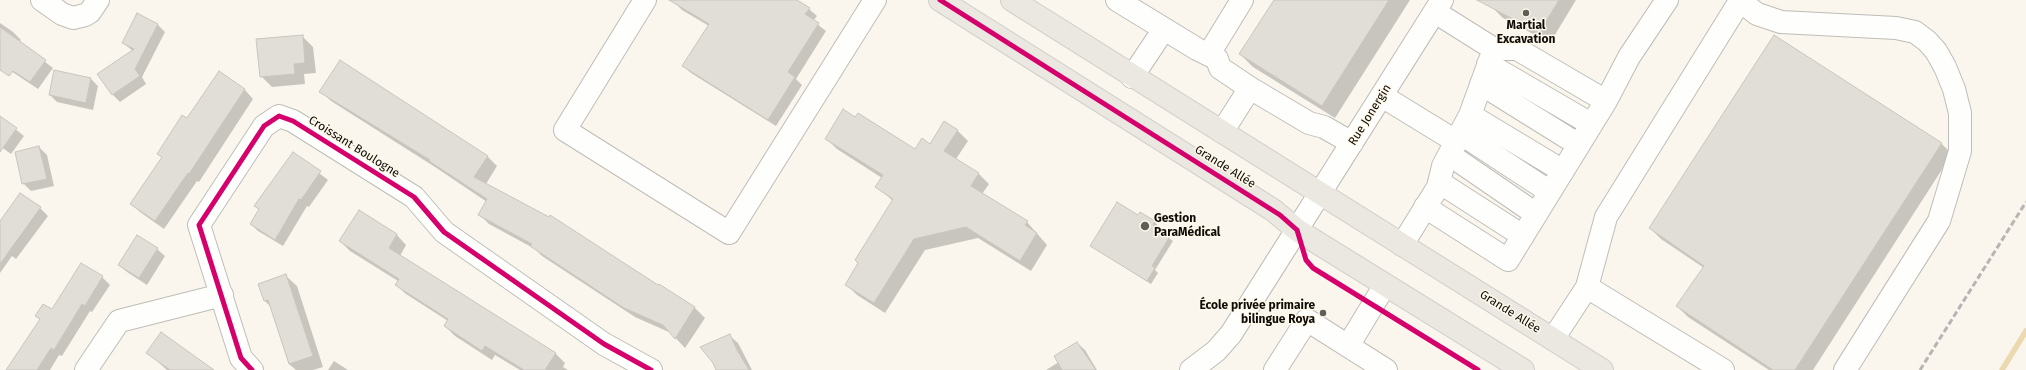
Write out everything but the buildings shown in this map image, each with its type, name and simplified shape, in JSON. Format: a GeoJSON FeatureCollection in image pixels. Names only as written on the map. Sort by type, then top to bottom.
{"type":"FeatureCollection","features":[{"type":"Feature","properties":{"kind":"main road","name":"Grande Allée"},"geometry":{"type":"LineString","coordinates":[[940,0],[1273,210],[1297,230],[1523,370]]}},
{"type":"Feature","properties":{"kind":"main road","name":"Grande Allée"},"geometry":{"type":"LineString","coordinates":[[1022,2],[1132,77],[1602,370]]}},
{"type":"Feature","properties":{"kind":"street"},"geometry":{"type":"LineString","coordinates":[[42,0],[62,14],[73,18],[90,12],[98,0]]}},
{"type":"Feature","properties":{"kind":"street"},"geometry":{"type":"LineString","coordinates":[[645,0],[564,130],[729,233],[875,0]]}},
{"type":"Feature","properties":{"kind":"street"},"geometry":{"type":"LineString","coordinates":[[1117,0],[1197,49],[1217,59],[1220,68],[1250,88],[1309,123],[1324,127],[1352,143]]}},
{"type":"Feature","properties":{"kind":"street"},"geometry":{"type":"LineString","coordinates":[[1208,54],[1242,0]]}},
{"type":"Feature","properties":{"kind":"street"},"geometry":{"type":"LineString","coordinates":[[1426,207],[1508,260],[1606,101],[1629,57],[1667,0]]}},
{"type":"Feature","properties":{"kind":"street"},"geometry":{"type":"LineString","coordinates":[[1553,339],[1587,287],[1606,217],[1740,1],[1757,14],[1782,22],[1896,28],[1915,32],[1927,41],[1936,51],[1945,67],[1954,89],[1960,113],[1960,151],[1939,221],[1845,370]]}},
{"type":"Feature","properties":{"kind":"street"},"geometry":{"type":"LineString","coordinates":[[1439,6],[1491,56],[1592,124]]}},
{"type":"Feature","properties":{"kind":"street","name":"Rue Jonergin"},"geometry":{"type":"LineString","coordinates":[[1191,370],[1216,351],[1231,334],[1439,6]]}},
{"type":"Feature","properties":{"kind":"street"},"geometry":{"type":"LineString","coordinates":[[1132,77],[1164,29]]}},
{"type":"Feature","properties":{"kind":"street"},"geometry":{"type":"LineString","coordinates":[[1491,56],[1517,49],[1606,101]]}},
{"type":"Feature","properties":{"kind":"street"},"geometry":{"type":"LineString","coordinates":[[1402,245],[1426,207],[1439,182],[1443,166],[1459,136],[1482,84],[1491,56]]}},
{"type":"Feature","properties":{"kind":"street"},"geometry":{"type":"LineString","coordinates":[[1482,84],[1579,145]]}},
{"type":"Feature","properties":{"kind":"street"},"geometry":{"type":"LineString","coordinates":[[1222,132],[1250,88]]}},
{"type":"Feature","properties":{"kind":"street"},"geometry":{"type":"LineString","coordinates":[[1382,96],[1459,136],[1550,192]]}},
{"type":"Feature","properties":{"kind":"street","name":"Croissant Boulogne"},"geometry":{"type":"LineString","coordinates":[[252,370],[241,358],[199,225],[264,126],[279,116],[293,121],[414,197],[444,232],[604,344],[651,370]]}},
{"type":"Feature","properties":{"kind":"street"},"geometry":{"type":"LineString","coordinates":[[1459,136],[1563,171]]}},
{"type":"Feature","properties":{"kind":"street"},"geometry":{"type":"LineString","coordinates":[[1459,136],[1536,214]]}},
{"type":"Feature","properties":{"kind":"street"},"geometry":{"type":"LineString","coordinates":[[1439,182],[1523,236]]}},
{"type":"Feature","properties":{"kind":"street"},"geometry":{"type":"LineString","coordinates":[[1348,346],[1385,285]]}},
{"type":"Feature","properties":{"kind":"street"},"geometry":{"type":"LineString","coordinates":[[1587,287],[1723,370]]}},
{"type":"Feature","properties":{"kind":"street"},"geometry":{"type":"LineString","coordinates":[[86,370],[119,321],[222,295]]}},
{"type":"Feature","properties":{"kind":"street"},"geometry":{"type":"LineString","coordinates":[[1275,370],[1307,320],[1386,370]]}},
{"type":"Feature","properties":{"kind":"waterway"},"geometry":{"type":"LineString","coordinates":[[2002,370],[2026,331]]}},
{"type":"Feature","properties":{"kind":"railway"},"geometry":{"type":"LineString","coordinates":[[1920,370],[2026,202]]}},
{"type":"Feature","properties":{"kind":"cycle path"},"geometry":{"type":"LineString","coordinates":[[940,0],[1280,215],[1297,230],[1306,260],[1313,268],[1478,370]]}},
{"type":"Feature","properties":{"kind":"cycle path"},"geometry":{"type":"LineString","coordinates":[[252,370],[241,358],[199,225],[264,126],[279,116],[293,121],[414,197],[444,232],[604,344],[651,370]]}},
{"type":"Feature","properties":{"kind":"place","name":"Martial Excavation"},"geometry":{"type":"Point","coordinates":[1526,13]}},
{"type":"Feature","properties":{"kind":"place","name":"Gestion ParaMédical"},"geometry":{"type":"Point","coordinates":[1145,226]}},
{"type":"Feature","properties":{"kind":"place","name":"École privée primaire bilingue Roya"},"geometry":{"type":"Point","coordinates":[1323,313]}}]}
